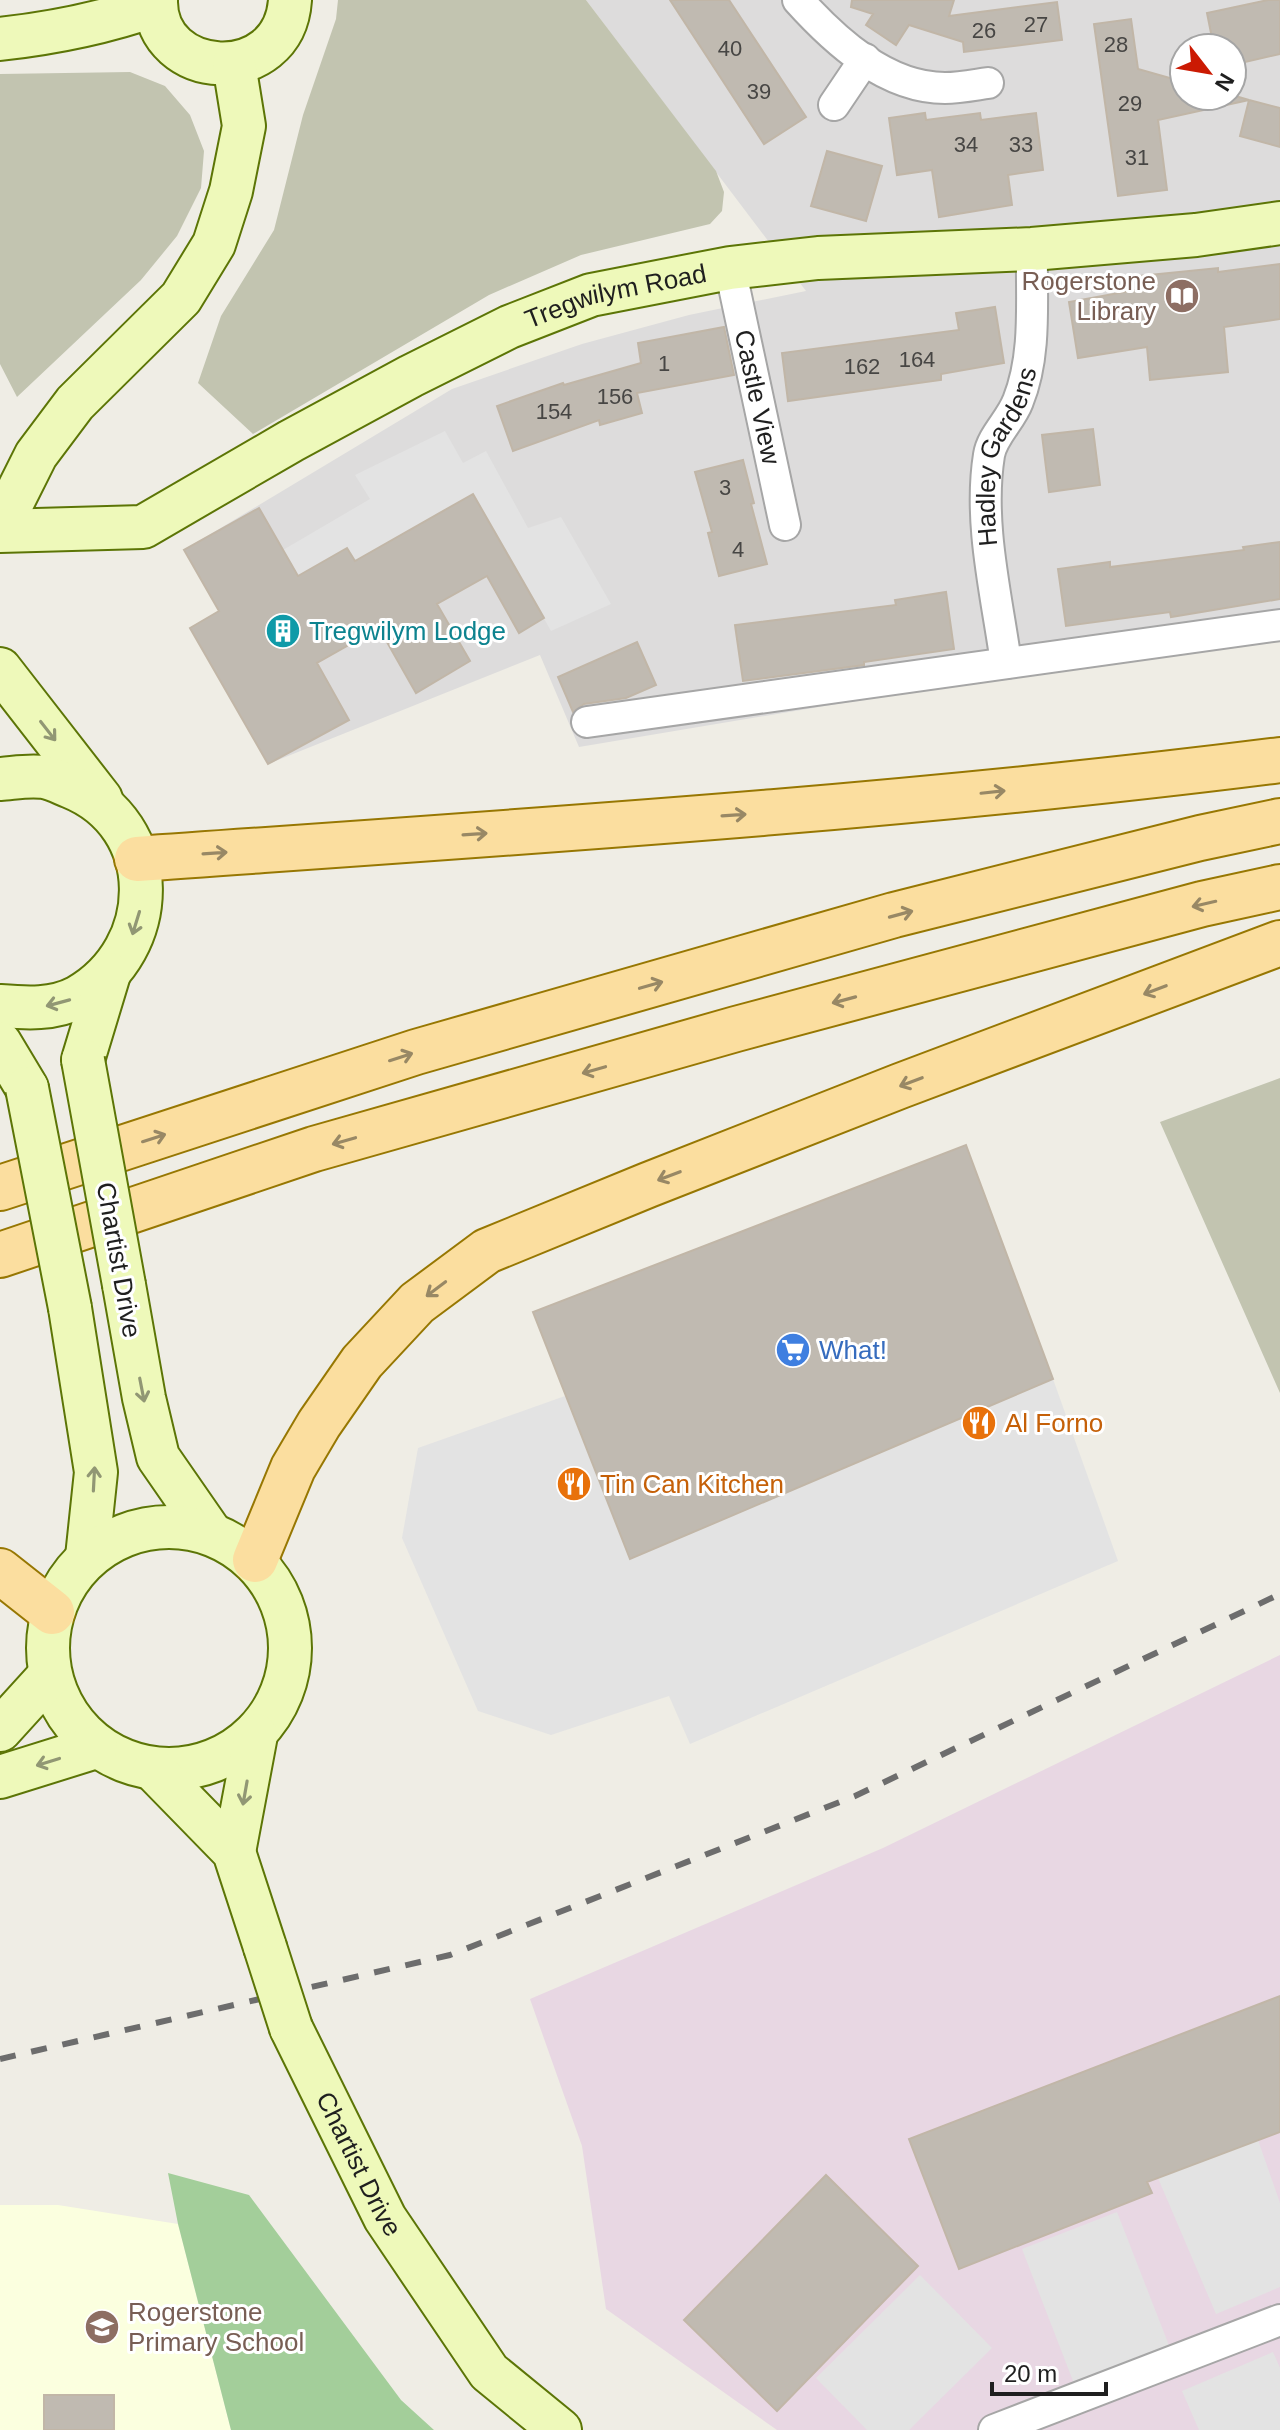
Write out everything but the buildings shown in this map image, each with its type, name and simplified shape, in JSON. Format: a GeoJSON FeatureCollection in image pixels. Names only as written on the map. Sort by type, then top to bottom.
{"type":"FeatureCollection","features":[{"type":"Feature","properties":{"kind":"main road"},"geometry":{"type":"LineString","coordinates":[[0,39],[55,33],[111,21],[155,3],[164,31],[182,52],[207,63],[234,64],[258,55],[278,37],[289,14],[290,0]]}},
{"type":"Feature","properties":{"kind":"main road"},"geometry":{"type":"LineString","coordinates":[[0,529],[43,445],[75,403],[181,298],[214,244],[231,191],[244,126],[234,64]]}},
{"type":"Feature","properties":{"kind":"main road","name":"Tregwilym Road"},"geometry":{"type":"LineString","coordinates":[[0,529],[143,527],[411,376],[509,327],[591,295],[730,268],[818,258],[1032,249],[1196,235],[1280,223]]}},
{"type":"Feature","properties":{"kind":"main road"},"geometry":{"type":"LineString","coordinates":[[0,669],[128,840]]}},
{"type":"Feature","properties":{"kind":"main road"},"geometry":{"type":"LineString","coordinates":[[128,840],[831,808],[1135,778],[1280,760]]}},
{"type":"Feature","properties":{"kind":"main road"},"geometry":{"type":"LineString","coordinates":[[0,779],[45,777],[92,796],[128,840]]}},
{"type":"Feature","properties":{"kind":"main road"},"geometry":{"type":"LineString","coordinates":[[0,1188],[416,1052],[909,911],[1280,821]]}},
{"type":"Feature","properties":{"kind":"main road","name":"Chartist Drive"},"geometry":{"type":"LineString","coordinates":[[0,1006],[35,1009],[76,998],[109,974],[130,945],[141,906],[128,840]]}},
{"type":"Feature","properties":{"kind":"main road"},"geometry":{"type":"LineString","coordinates":[[0,1255],[314,1149],[736,1029],[1202,904],[1280,887]]}},
{"type":"Feature","properties":{"kind":"main road"},"geometry":{"type":"LineString","coordinates":[[255,1560],[293,1468],[362,1362],[417,1303],[487,1251],[900,1086],[1280,943]]}},
{"type":"Feature","properties":{"kind":"main road","name":"Chartist Drive"},"geometry":{"type":"LineString","coordinates":[[109,974],[83,1060],[144,1398],[158,1457],[210,1532]]}},
{"type":"Feature","properties":{"kind":"main road"},"geometry":{"type":"LineString","coordinates":[[0,1043],[27,1088],[70,1308],[96,1472],[87,1557]]}},
{"type":"Feature","properties":{"kind":"main road","name":"Chartist Drive"},"geometry":{"type":"LineString","coordinates":[[234,1852],[256,1735],[284,1690],[292,1648],[286,1609],[255,1560],[210,1532],[183,1526],[124,1534],[87,1557],[69,1577],[49,1621],[50,1675],[69,1719],[96,1747],[138,1767],[154,1770],[208,1764],[256,1735]]}},
{"type":"Feature","properties":{"kind":"main road"},"geometry":{"type":"LineString","coordinates":[[0,1571],[52,1612]]}},
{"type":"Feature","properties":{"kind":"main road"},"geometry":{"type":"LineString","coordinates":[[0,1730],[50,1675]]}},
{"type":"Feature","properties":{"kind":"main road"},"geometry":{"type":"LineString","coordinates":[[0,1777],[96,1747]]}},
{"type":"Feature","properties":{"kind":"main road","name":"Chartist Drive"},"geometry":{"type":"LineString","coordinates":[[154,1770],[234,1852],[291,2028],[385,2218],[489,2372],[560,2430]]}},
{"type":"Feature","properties":{"kind":"street"},"geometry":{"type":"LineString","coordinates":[[798,0],[839,41],[894,76],[918,85],[944,88],[988,83]]}},
{"type":"Feature","properties":{"kind":"street"},"geometry":{"type":"LineString","coordinates":[[834,105],[865,59]]}},
{"type":"Feature","properties":{"kind":"street","name":"Hadley Gardens"},"geometry":{"type":"LineString","coordinates":[[1006,663],[988,536],[986,485],[989,451],[1018,402],[1030,353],[1032,249]]}},
{"type":"Feature","properties":{"kind":"street","name":"Castle View"},"geometry":{"type":"LineString","coordinates":[[730,268],[785,525]]}},
{"type":"Feature","properties":{"kind":"street"},"geometry":{"type":"LineString","coordinates":[[587,722],[1280,625]]}},
{"type":"Feature","properties":{"kind":"street"},"geometry":{"type":"LineString","coordinates":[[994,2430],[1280,2320]]}},
{"type":"Feature","properties":{"kind":"shaded area"},"geometry":{"type":"Polygon","coordinates":[[[338,0],[586,0],[716,171],[724,192],[722,211],[710,224],[581,255],[489,295],[253,434],[198,383],[221,316],[274,230],[303,115],[336,19],[338,0]]]}},
{"type":"Feature","properties":{"kind":"shaded area"},"geometry":{"type":"Polygon","coordinates":[[[586,0],[1280,0],[1280,630],[579,747],[540,655],[268,764],[190,628],[219,611],[184,550],[452,389],[582,344],[689,315],[806,291],[586,0]]]}},
{"type":"Feature","properties":{"kind":"shaded area"},"geometry":{"type":"Polygon","coordinates":[[[130,72],[165,86],[190,115],[204,151],[201,188],[177,236],[141,280],[17,397],[0,364],[0,74],[130,72]]]}},
{"type":"Feature","properties":{"kind":"shaded area"},"geometry":{"type":"Polygon","coordinates":[[[445,431],[463,463],[486,451],[528,528],[561,517],[611,604],[551,631],[473,494],[355,561],[347,548],[298,576],[283,550],[370,499],[355,475],[445,431]]]}},
{"type":"Feature","properties":{"kind":"shaded area"},"geometry":{"type":"Polygon","coordinates":[[[1280,1078],[1280,1393],[1160,1122],[1280,1078]]]}},
{"type":"Feature","properties":{"kind":"shaded area"},"geometry":{"type":"Polygon","coordinates":[[[1053,1379],[1118,1561],[690,1744],[669,1696],[551,1735],[478,1711],[402,1538],[418,1448],[565,1396],[630,1559],[1053,1379]]]}},
{"type":"Feature","properties":{"kind":"shaded area"},"geometry":{"type":"Polygon","coordinates":[[[1280,1655],[1280,2430],[777,2430],[606,2309],[582,2146],[530,1999],[883,1848],[1280,1655]]]}},
{"type":"Feature","properties":{"kind":"shaded area"},"geometry":{"type":"Polygon","coordinates":[[[1258,2140],[1280,2203],[1280,2287],[1216,2314],[1158,2178],[1258,2140]]]}},
{"type":"Feature","properties":{"kind":"shaded area","name":"Rogerstone Primary School"},"geometry":{"type":"Polygon","coordinates":[[[0,2205],[58,2205],[178,2224],[231,2430],[0,2430],[0,2205]]]}},
{"type":"Feature","properties":{"kind":"shaded area"},"geometry":{"type":"Polygon","coordinates":[[[1117,2212],[1170,2348],[1075,2386],[1022,2249],[1117,2212]]]}},
{"type":"Feature","properties":{"kind":"shaded area"},"geometry":{"type":"Polygon","coordinates":[[[920,2275],[992,2348],[909,2430],[867,2430],[816,2378],[920,2275]]]}},
{"type":"Feature","properties":{"kind":"shaded area"},"geometry":{"type":"Polygon","coordinates":[[[1273,2352],[1280,2368],[1280,2430],[1199,2430],[1182,2391],[1273,2352]]]}},
{"type":"Feature","properties":{"kind":"green space"},"geometry":{"type":"Polygon","coordinates":[[[168,2173],[249,2195],[401,2400],[434,2430],[231,2430],[178,2224],[168,2173]]]}},
{"type":"Feature","properties":{"kind":"railway"},"geometry":{"type":"LineString","coordinates":[[0,2059],[450,1955],[855,1796],[1280,1594]]}},
{"type":"Feature","properties":{"kind":"place","name":"Rogerstone Library"},"geometry":{"type":"Point","coordinates":[1182,296]}},
{"type":"Feature","properties":{"kind":"place","name":"Tregwilym Lodge"},"geometry":{"type":"Point","coordinates":[283,631]}},
{"type":"Feature","properties":{"kind":"place","name":"What!"},"geometry":{"type":"Point","coordinates":[793,1350]}},
{"type":"Feature","properties":{"kind":"place","name":"Al Forno"},"geometry":{"type":"Point","coordinates":[979,1423]}},
{"type":"Feature","properties":{"kind":"place","name":"Tin Can Kitchen"},"geometry":{"type":"Point","coordinates":[574,1484]}},
{"type":"Feature","properties":{"kind":"place","name":"Rogerstone Primary School"},"geometry":{"type":"Point","coordinates":[102,2327]}}]}
